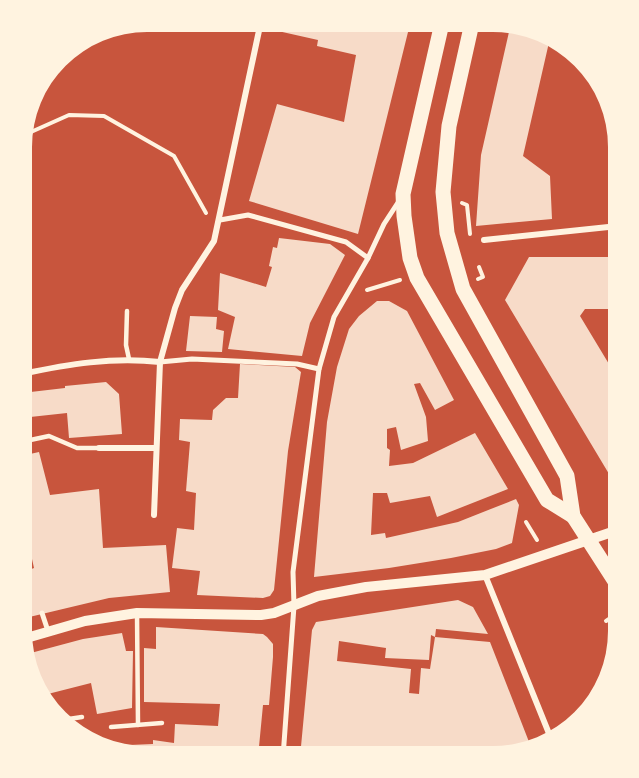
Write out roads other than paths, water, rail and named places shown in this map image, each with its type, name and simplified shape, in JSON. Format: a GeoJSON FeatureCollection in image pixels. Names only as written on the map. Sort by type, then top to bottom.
{"type":"FeatureCollection","features":[{"type":"Feature","properties":{"kind":"main road"},"geometry":{"type":"LineString","coordinates":[[440,32],[403,194],[408,247],[417,278],[547,500],[573,516],[607,568]]}},
{"type":"Feature","properties":{"kind":"main road"},"geometry":{"type":"LineString","coordinates":[[470,32],[448,126],[443,192],[447,233],[463,289],[567,476],[573,516]]}},
{"type":"Feature","properties":{"kind":"street"},"geometry":{"type":"LineString","coordinates":[[154,514],[160,363],[182,290],[214,242],[259,32]]}},
{"type":"Feature","properties":{"kind":"street"},"geometry":{"type":"LineString","coordinates":[[284,746],[294,606],[293,572],[318,369],[334,317],[368,258],[384,224],[403,194]]}},
{"type":"Feature","properties":{"kind":"street"},"geometry":{"type":"LineString","coordinates":[[220,220],[248,215],[346,242],[368,258]]}},
{"type":"Feature","properties":{"kind":"street"},"geometry":{"type":"LineString","coordinates":[[484,240],[608,226]]}},
{"type":"Feature","properties":{"kind":"street"},"geometry":{"type":"LineString","coordinates":[[32,372],[87,362],[129,359],[160,363],[192,359],[297,364],[318,369]]}},
{"type":"Feature","properties":{"kind":"street"},"geometry":{"type":"LineString","coordinates":[[99,448],[155,448]]}},
{"type":"Feature","properties":{"kind":"street"},"geometry":{"type":"LineString","coordinates":[[32,636],[86,621],[137,614],[261,615],[274,613],[318,596],[366,587],[484,575],[607,533]]}},
{"type":"Feature","properties":{"kind":"street"},"geometry":{"type":"LineString","coordinates":[[484,575],[548,732]]}},
{"type":"Feature","properties":{"kind":"street"},"geometry":{"type":"LineString","coordinates":[[42,614],[48,631]]}},
{"type":"Feature","properties":{"kind":"lane"},"geometry":{"type":"LineString","coordinates":[[127,311],[126,345],[129,359]]}},
{"type":"Feature","properties":{"kind":"lane"},"geometry":{"type":"LineString","coordinates":[[32,440],[49,436],[76,448],[99,448]]}},
{"type":"Feature","properties":{"kind":"lane"},"geometry":{"type":"LineString","coordinates":[[137,614],[138,725]]}},
{"type":"Feature","properties":{"kind":"lane"},"geometry":{"type":"LineString","coordinates":[[72,719],[82,717]]}},
{"type":"Feature","properties":{"kind":"lane"},"geometry":{"type":"LineString","coordinates":[[111,727],[162,723]]}}]}
